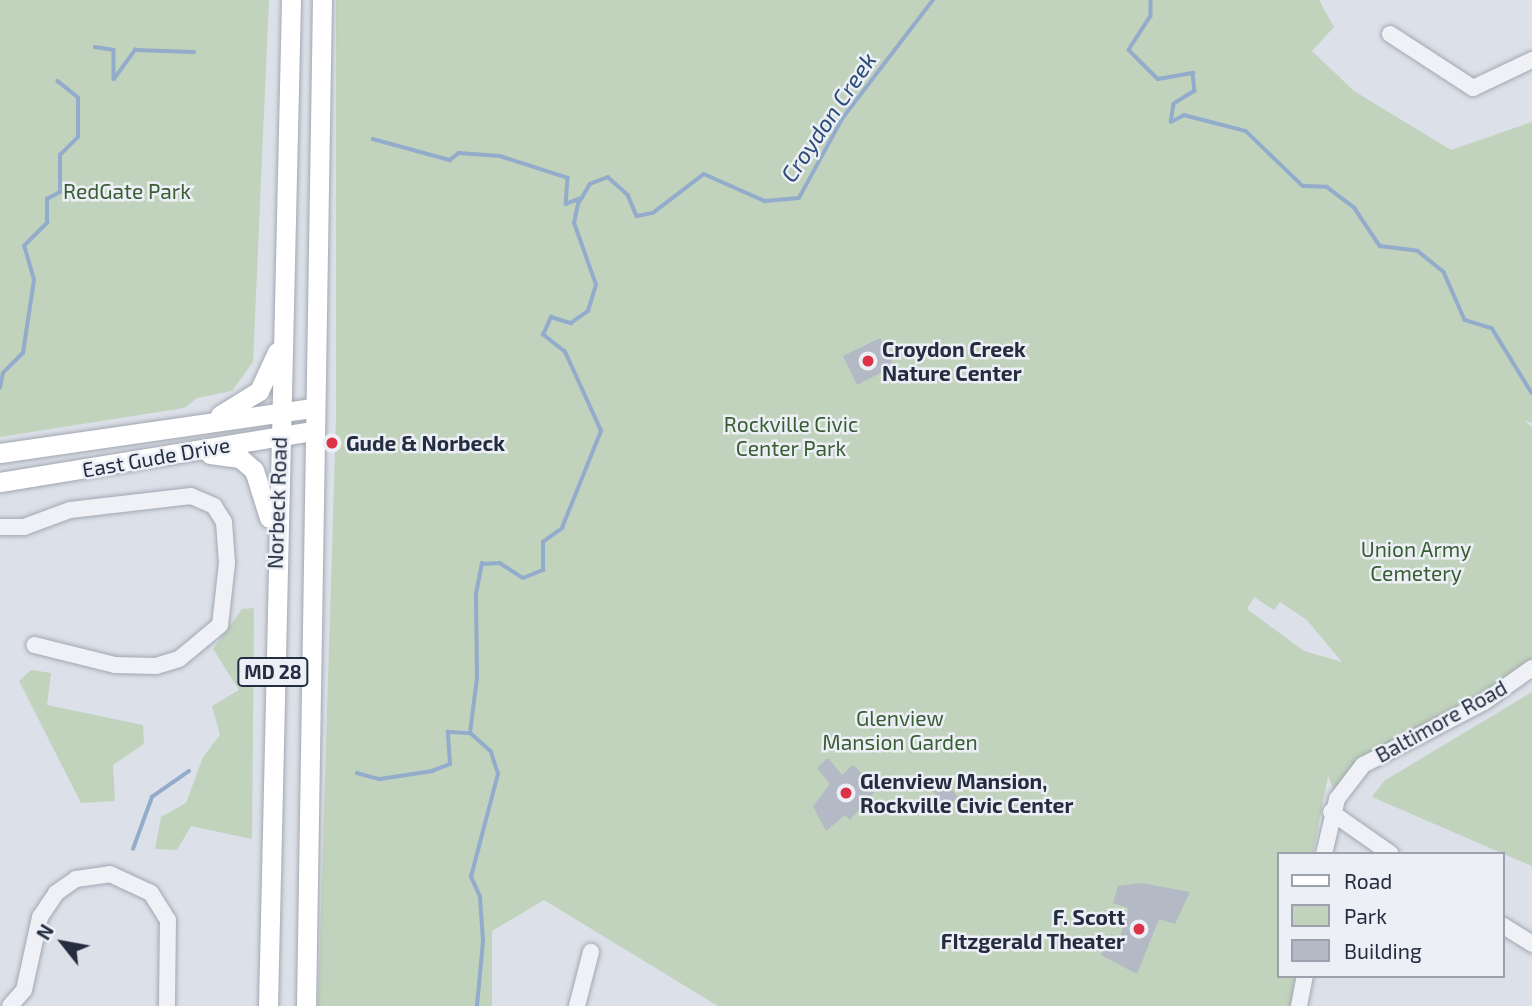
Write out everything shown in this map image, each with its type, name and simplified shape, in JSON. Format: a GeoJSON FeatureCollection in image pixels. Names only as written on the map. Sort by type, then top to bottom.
{"type":"FeatureCollection","features":[{"type":"Feature","properties":{"kind":"main road","name":"Norbeck Road"},"geometry":{"type":"LineString","coordinates":[[268,1006],[276,556],[291,0]]}},
{"type":"Feature","properties":{"kind":"main road","name":"Norbeck Road"},"geometry":{"type":"LineString","coordinates":[[306,1006],[313,408],[322,0]]}},
{"type":"Feature","properties":{"kind":"main road"},"geometry":{"type":"LineString","coordinates":[[216,418],[259,391],[282,338]]}},
{"type":"Feature","properties":{"kind":"main road","name":"East Gude Drive"},"geometry":{"type":"LineString","coordinates":[[0,453],[216,418],[313,408]]}},
{"type":"Feature","properties":{"kind":"main road","name":"East Gude Drive"},"geometry":{"type":"LineString","coordinates":[[0,482],[313,431]]}},
{"type":"Feature","properties":{"kind":"main road"},"geometry":{"type":"LineString","coordinates":[[178,454],[226,454],[248,463],[263,484],[276,556]]}},
{"type":"Feature","properties":{"kind":"street"},"geometry":{"type":"LineString","coordinates":[[1390,34],[1473,88],[1532,60]]}},
{"type":"Feature","properties":{"kind":"street"},"geometry":{"type":"LineString","coordinates":[[0,527],[24,527],[69,510],[191,496],[214,506],[224,522],[227,563],[220,625],[179,659],[156,666],[115,665],[34,645]]}},
{"type":"Feature","properties":{"kind":"street","name":"Baltimore Road"},"geometry":{"type":"LineString","coordinates":[[1324,852],[1331,812],[1363,765],[1484,702],[1532,668]]}},
{"type":"Feature","properties":{"kind":"street"},"geometry":{"type":"LineString","coordinates":[[1331,812],[1388,852]]}},
{"type":"Feature","properties":{"kind":"street"},"geometry":{"type":"LineString","coordinates":[[10,1006],[34,960],[40,918],[55,893],[76,879],[130,879],[151,893],[168,920],[166,1006]]}},
{"type":"Feature","properties":{"kind":"street"},"geometry":{"type":"LineString","coordinates":[[1504,926],[1532,944]]}},
{"type":"Feature","properties":{"kind":"street"},"geometry":{"type":"LineString","coordinates":[[577,1006],[591,952]]}},
{"type":"Feature","properties":{"kind":"street"},"geometry":{"type":"LineString","coordinates":[[1299,1006],[1305,978]]}},
{"type":"Feature","properties":{"kind":"green space","name":"RedGate Park"},"geometry":{"type":"Polygon","coordinates":[[[0,0],[269,0],[253,362],[232,391],[197,398],[184,408],[0,437],[0,0]]]}},
{"type":"Feature","properties":{"kind":"green space","name":"Rockville Civic Center Park"},"geometry":{"type":"Polygon","coordinates":[[[336,0],[1319,0],[1334,27],[1312,51],[1354,91],[1451,150],[1532,122],[1532,423],[1524,420],[1532,427],[1532,668],[1390,748],[1337,799],[1328,776],[1313,852],[1276,852],[1276,978],[1295,978],[1291,1006],[718,1006],[544,900],[492,931],[492,1006],[318,1006],[336,418],[336,0]],[[1254,597],[1247,609],[1304,651],[1342,662],[1307,620],[1280,602],[1274,610],[1254,597]]]}},
{"type":"Feature","properties":{"kind":"green space"},"geometry":{"type":"Polygon","coordinates":[[[254,608],[252,839],[191,826],[177,850],[155,849],[161,817],[186,803],[203,757],[220,735],[212,706],[239,690],[213,649],[242,609],[254,608]]]}},
{"type":"Feature","properties":{"kind":"green space"},"geometry":{"type":"Polygon","coordinates":[[[31,670],[51,673],[47,705],[143,725],[144,744],[113,765],[115,801],[81,803],[19,681],[31,670]]]}},
{"type":"Feature","properties":{"kind":"green space"},"geometry":{"type":"Polygon","coordinates":[[[1532,692],[1532,866],[1372,797],[1384,781],[1532,692]]]}},
{"type":"Feature","properties":{"kind":"building","name":"Croydon Creek Nature Center"},"geometry":{"type":"Polygon","coordinates":[[[880,338],[894,366],[857,385],[843,356],[880,338]]]}},
{"type":"Feature","properties":{"kind":"building","name":"Glenview Mansion, Rockville Civic Center"},"geometry":{"type":"Polygon","coordinates":[[[828,758],[842,775],[853,765],[878,788],[850,820],[845,815],[826,831],[813,806],[830,784],[817,768],[828,758]]]}},
{"type":"Feature","properties":{"kind":"building"},"geometry":{"type":"Polygon","coordinates":[[[943,779],[958,797],[946,807],[931,789],[943,779]]]}},
{"type":"Feature","properties":{"kind":"building","name":"F. Scott FItzgerald Theater"},"geometry":{"type":"Polygon","coordinates":[[[1142,883],[1190,892],[1175,924],[1159,919],[1137,974],[1101,955],[1111,934],[1120,938],[1128,908],[1113,903],[1118,886],[1142,883]]]}},
{"type":"Feature","properties":{"kind":"waterway","name":"Croydon Creek"},"geometry":{"type":"LineString","coordinates":[[477,1006],[483,941],[480,897],[471,877],[498,774],[491,752],[470,733],[477,678],[476,594],[482,564],[500,563],[523,578],[543,570],[543,542],[562,528],[601,431],[565,352],[543,335],[551,317],[571,323],[588,311],[596,285],[574,223],[578,204],[590,184],[608,177],[628,195],[637,216],[653,213],[704,174],[765,201],[799,198],[842,119],[933,0]]}},
{"type":"Feature","properties":{"kind":"waterway"},"geometry":{"type":"LineString","coordinates":[[1151,0],[1151,16],[1129,50],[1158,79],[1193,73],[1195,91],[1174,104],[1171,122],[1184,115],[1246,131],[1303,186],[1327,187],[1354,207],[1380,246],[1418,251],[1444,272],[1465,320],[1492,328],[1532,393]]}},
{"type":"Feature","properties":{"kind":"waterway"},"geometry":{"type":"LineString","coordinates":[[95,47],[114,50],[114,79],[135,50],[194,52]]}},
{"type":"Feature","properties":{"kind":"waterway"},"geometry":{"type":"LineString","coordinates":[[0,388],[3,373],[23,353],[34,280],[24,246],[47,223],[47,199],[60,192],[60,155],[78,137],[78,98],[58,82]]}},
{"type":"Feature","properties":{"kind":"waterway"},"geometry":{"type":"LineString","coordinates":[[373,139],[450,160],[459,153],[500,156],[568,178],[566,204],[582,198]]}},
{"type":"Feature","properties":{"kind":"waterway"},"geometry":{"type":"LineString","coordinates":[[357,773],[380,779],[432,771],[450,764],[448,732],[469,733]]}},
{"type":"Feature","properties":{"kind":"waterway"},"geometry":{"type":"LineString","coordinates":[[133,849],[152,797],[189,771]]}},
{"type":"Feature","properties":{"kind":"place","name":"Croydon Creek Nature Center"},"geometry":{"type":"Point","coordinates":[868,361]}},
{"type":"Feature","properties":{"kind":"place","name":"Gude & Norbeck"},"geometry":{"type":"Point","coordinates":[332,443]}},
{"type":"Feature","properties":{"kind":"place","name":"Glenview Mansion, Rockville Civic Center"},"geometry":{"type":"Point","coordinates":[846,793]}},
{"type":"Feature","properties":{"kind":"place","name":"F. Scott FItzgerald Theater"},"geometry":{"type":"Point","coordinates":[1139,929]}},
{"type":"Feature","properties":{"kind":"park label","name":"Union Army Cemetery"},"geometry":{"type":"Point","coordinates":[1416,561]}},
{"type":"Feature","properties":{"kind":"park label","name":"Glenview Mansion Garden"},"geometry":{"type":"Point","coordinates":[900,730]}}]}
